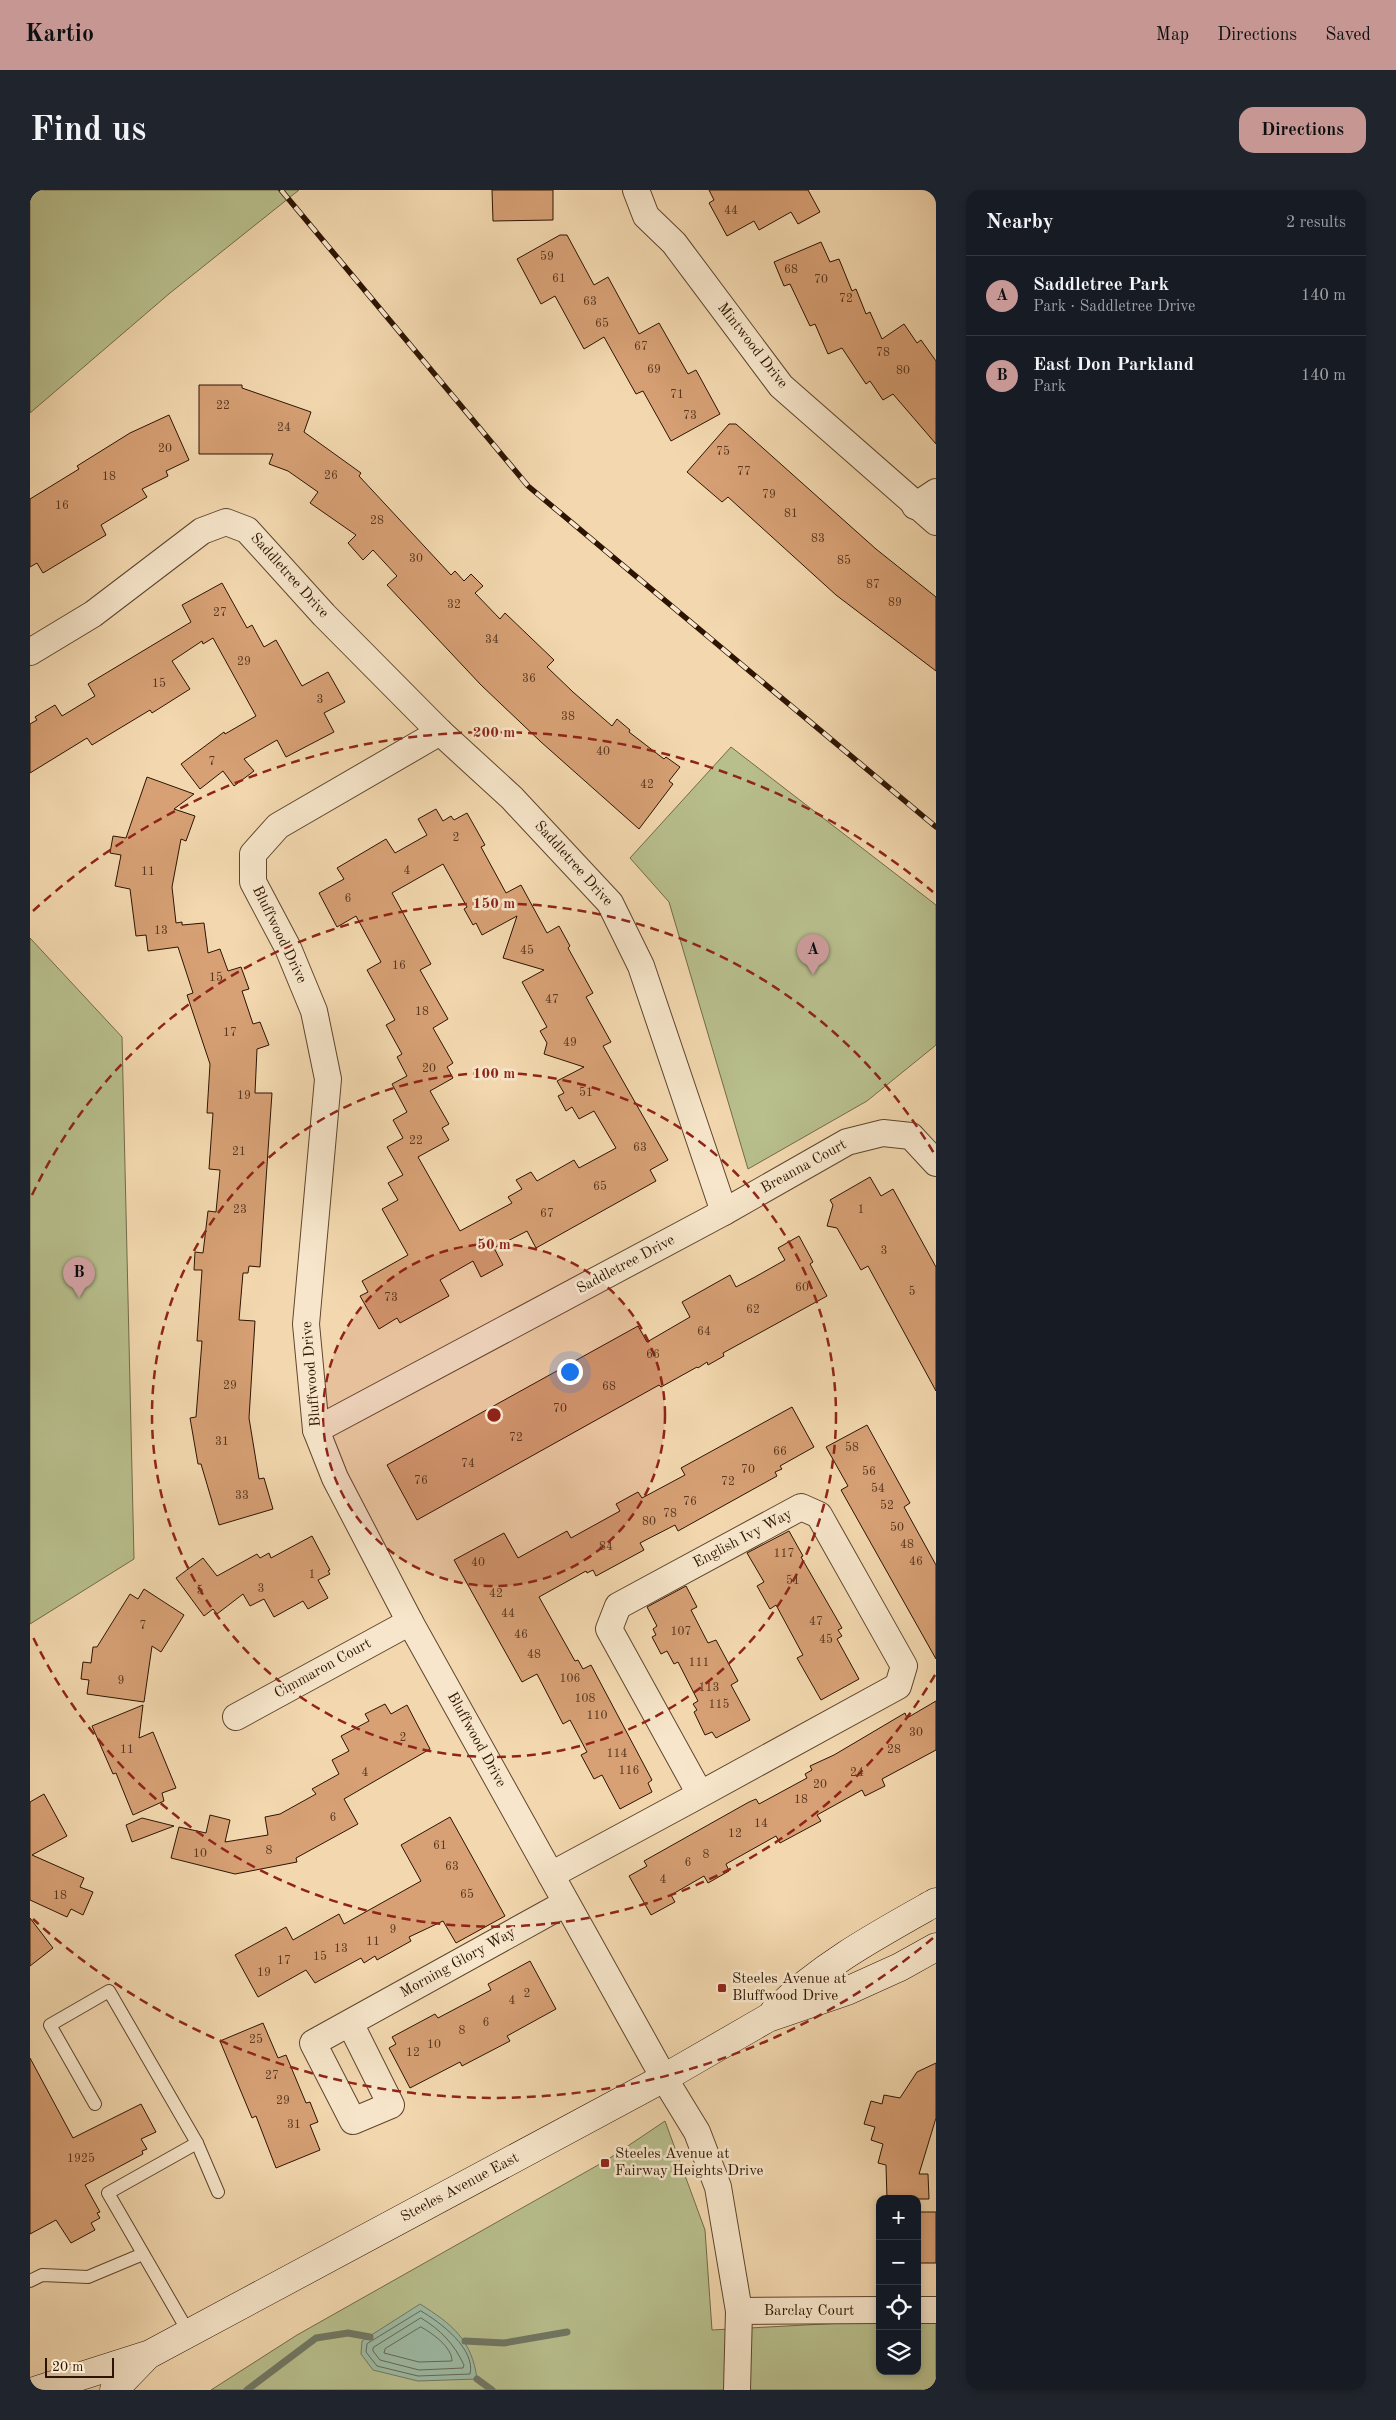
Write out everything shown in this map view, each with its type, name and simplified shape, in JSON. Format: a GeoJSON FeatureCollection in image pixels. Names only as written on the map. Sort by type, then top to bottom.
{"type":"FeatureCollection","features":[{"type":"Feature","properties":{"kind":"main road","name":"Steeles Avenue East"},"geometry":{"type":"LineString","coordinates":[[768,2018],[824,1968],[880,1933],[936,1902]]}},
{"type":"Feature","properties":{"kind":"main road","name":"Steeles Avenue East"},"geometry":{"type":"LineString","coordinates":[[37,2390],[150,2354],[664,2078],[768,2018],[848,1991],[900,1967],[936,1947]]}},
{"type":"Feature","properties":{"kind":"main road","name":"Steeles Avenue East"},"geometry":{"type":"LineString","coordinates":[[114,2390],[150,2354]]}},
{"type":"Feature","properties":{"kind":"street","name":"Mintwood Drive"},"geometry":{"type":"LineString","coordinates":[[636,190],[646,216],[674,243],[781,386],[926,499],[936,522]]}},
{"type":"Feature","properties":{"kind":"street","name":"Saddletree Drive"},"geometry":{"type":"LineString","coordinates":[[30,652],[93,614],[202,531],[226,522],[247,530],[324,615],[440,732],[512,798],[610,903],[641,966],[724,1212],[316,1430]]}},
{"type":"Feature","properties":{"kind":"street","name":"Bluffwood Drive"},"geometry":{"type":"LineString","coordinates":[[440,732],[278,826],[253,854],[253,882],[288,948],[314,1011],[328,1079],[306,1324],[316,1430],[335,1478],[410,1622],[664,2078],[697,2132],[718,2186],[739,2311],[737,2390]]}},
{"type":"Feature","properties":{"kind":"street","name":"Breanna Court"},"geometry":{"type":"LineString","coordinates":[[724,1212],[848,1142],[883,1133],[911,1136],[936,1163]]}},
{"type":"Feature","properties":{"kind":"street","name":"English Ivy Way"},"geometry":{"type":"LineString","coordinates":[[551,1875],[700,1794],[898,1686],[904,1666],[819,1515],[802,1507],[618,1606],[609,1629],[700,1794]]}},
{"type":"Feature","properties":{"kind":"street","name":"Cimmaron Court"},"geometry":{"type":"LineString","coordinates":[[236,1717],[410,1622]]}},
{"type":"Feature","properties":{"kind":"street","name":"Morning Glory Way"},"geometry":{"type":"LineString","coordinates":[[350,2023],[566,1903]]}},
{"type":"Feature","properties":{"kind":"street","name":"Barclay Court"},"geometry":{"type":"LineString","coordinates":[[739,2311],[876,2310]]}},
{"type":"Feature","properties":{"kind":"street"},"geometry":{"type":"LineString","coordinates":[[921,2310],[936,2310]]}},
{"type":"Feature","properties":{"kind":"lane"},"geometry":{"type":"LineString","coordinates":[[95,2104],[50,2025],[109,1991],[196,2143],[218,2192]]}},
{"type":"Feature","properties":{"kind":"lane"},"geometry":{"type":"LineString","coordinates":[[189,2333],[108,2193],[196,2143]]}},
{"type":"Feature","properties":{"kind":"lane"},"geometry":{"type":"LineString","coordinates":[[30,2281],[42,2275],[88,2277],[143,2254]]}},
{"type":"Feature","properties":{"kind":"shaded area"},"geometry":{"type":"Polygon","coordinates":[[[30,190],[299,190],[170,293],[30,413],[30,190]]]}},
{"type":"Feature","properties":{"kind":"shaded area"},"geometry":{"type":"Polygon","coordinates":[[[731,747],[936,905],[936,1045],[867,1101],[748,1169],[669,902],[630,858],[731,747]]]}},
{"type":"Feature","properties":{"kind":"shaded area"},"geometry":{"type":"Polygon","coordinates":[[[30,938],[122,1037],[134,1559],[30,1624],[30,938]]]}},
{"type":"Feature","properties":{"kind":"shaded area"},"geometry":{"type":"Polygon","coordinates":[[[665,2121],[705,2230],[712,2330],[876,2321],[876,2375],[921,2375],[921,2319],[936,2318],[936,2390],[211,2390],[297,2335],[607,2160],[665,2121]]]}},
{"type":"Feature","properties":{"kind":"water"},"geometry":{"type":"Polygon","coordinates":[[[420,2304],[442,2319],[459,2334],[470,2354],[477,2379],[418,2381],[373,2370],[361,2354],[362,2341],[420,2304]]]}},
{"type":"Feature","properties":{"kind":"building"},"geometry":{"type":"Polygon","coordinates":[[[492,190],[553,190],[553,220],[493,221],[492,190]]]}},
{"type":"Feature","properties":{"kind":"building"},"geometry":{"type":"Polygon","coordinates":[[[709,190],[808,190],[820,212],[798,224],[791,212],[759,230],[754,221],[727,236],[709,203],[714,200],[709,190]]]}},
{"type":"Feature","properties":{"kind":"building"},"geometry":{"type":"Polygon","coordinates":[[[560,235],[567,235],[594,285],[608,277],[639,334],[659,323],[688,374],[696,370],[720,414],[671,441],[643,391],[636,394],[604,337],[584,349],[555,296],[541,304],[517,259],[560,235]]]}},
{"type":"Feature","properties":{"kind":"building"},"geometry":{"type":"Polygon","coordinates":[[[821,242],[830,262],[839,259],[852,291],[856,289],[866,314],[870,312],[882,339],[904,324],[917,343],[921,340],[936,361],[936,444],[893,394],[883,400],[870,381],[866,384],[842,348],[828,354],[815,324],[810,326],[790,284],[784,286],[774,262],[821,242]]]}},
{"type":"Feature","properties":{"kind":"building"},"geometry":{"type":"Polygon","coordinates":[[[199,385],[242,385],[242,388],[311,412],[304,432],[361,473],[359,476],[451,575],[455,571],[464,581],[471,574],[483,586],[475,593],[500,619],[505,613],[554,660],[547,667],[573,692],[612,726],[617,719],[630,730],[629,732],[664,759],[666,757],[680,767],[669,781],[673,784],[639,829],[541,742],[481,685],[387,585],[397,576],[373,550],[363,560],[348,543],[356,535],[310,503],[318,492],[288,471],[269,464],[273,454],[199,454],[199,385]]]}},
{"type":"Feature","properties":{"kind":"building"},"geometry":{"type":"Polygon","coordinates":[[[169,415],[189,460],[166,471],[168,476],[142,489],[147,497],[101,525],[106,535],[43,573],[37,563],[30,567],[30,499],[79,469],[77,466],[130,433],[169,415]]]}},
{"type":"Feature","properties":{"kind":"building"},"geometry":{"type":"Polygon","coordinates":[[[729,424],[736,424],[876,549],[936,597],[936,671],[836,595],[728,497],[722,502],[687,472],[729,424]]]}},
{"type":"Feature","properties":{"kind":"building"},"geometry":{"type":"Polygon","coordinates":[[[222,583],[247,628],[252,625],[264,647],[276,640],[302,686],[328,672],[345,702],[324,713],[334,732],[286,757],[277,740],[244,759],[254,771],[234,786],[223,771],[200,789],[181,764],[224,732],[225,734],[256,716],[213,638],[203,644],[202,641],[172,661],[190,689],[152,713],[150,710],[92,745],[87,738],[30,773],[30,724],[37,720],[35,717],[55,705],[62,716],[95,696],[88,684],[191,622],[182,605],[222,583]]]}},
{"type":"Feature","properties":{"kind":"building"},"geometry":{"type":"Polygon","coordinates":[[[147,777],[194,794],[174,809],[195,816],[186,841],[181,839],[172,887],[176,923],[182,922],[182,925],[204,923],[208,953],[220,949],[228,971],[241,967],[249,989],[242,991],[253,1024],[260,1022],[269,1045],[257,1049],[255,1093],[272,1093],[260,1267],[249,1266],[248,1273],[243,1273],[239,1320],[255,1321],[249,1418],[259,1479],[264,1478],[273,1509],[219,1525],[201,1464],[198,1464],[190,1418],[196,1417],[202,1341],[197,1341],[202,1270],[194,1270],[195,1252],[203,1253],[208,1211],[216,1212],[220,1170],[209,1169],[213,1113],[207,1113],[210,1064],[187,995],[193,993],[178,947],[148,951],[146,935],[136,936],[130,889],[115,886],[121,855],[110,853],[113,836],[126,838],[147,777]]]}},
{"type":"Feature","properties":{"kind":"building"},"geometry":{"type":"Polygon","coordinates":[[[436,809],[443,821],[451,816],[454,820],[467,813],[485,845],[481,847],[506,893],[521,885],[547,933],[559,926],[570,946],[568,948],[593,993],[586,997],[611,1042],[603,1046],[668,1160],[650,1170],[656,1181],[536,1248],[527,1231],[494,1248],[503,1265],[481,1277],[473,1261],[440,1280],[449,1296],[400,1323],[397,1318],[379,1329],[360,1296],[368,1292],[362,1281],[408,1255],[382,1209],[398,1200],[388,1183],[403,1175],[387,1147],[403,1138],[393,1120],[407,1112],[392,1084],[407,1076],[397,1057],[402,1054],[386,1025],[395,1020],[367,970],[381,962],[356,916],[337,927],[319,893],[344,879],[337,868],[386,839],[395,853],[427,835],[418,819],[436,809]],[[443,864],[392,893],[431,964],[420,970],[448,1019],[433,1028],[453,1063],[447,1067],[453,1078],[430,1091],[449,1124],[442,1128],[449,1140],[418,1157],[460,1231],[512,1203],[508,1197],[522,1189],[516,1180],[531,1172],[537,1181],[574,1160],[579,1168],[616,1148],[594,1111],[579,1119],[572,1107],[566,1111],[558,1096],[564,1093],[557,1081],[584,1067],[544,1054],[547,1043],[540,1031],[547,1027],[522,982],[544,970],[503,958],[517,916],[482,935],[476,923],[473,925],[464,909],[467,907],[443,864]]]}},
{"type":"Feature","properties":{"kind":"building"},"geometry":{"type":"Polygon","coordinates":[[[870,1177],[881,1196],[893,1189],[936,1267],[936,1391],[868,1266],[861,1270],[837,1228],[827,1226],[833,1205],[830,1200],[870,1177]]]}},
{"type":"Feature","properties":{"kind":"building"},"geometry":{"type":"Polygon","coordinates":[[[799,1236],[813,1262],[810,1264],[827,1296],[723,1353],[724,1356],[708,1365],[707,1362],[661,1387],[659,1385],[417,1520],[387,1465],[638,1326],[647,1342],[690,1317],[682,1302],[730,1275],[736,1287],[755,1277],[785,1260],[778,1248],[799,1236]]]}},
{"type":"Feature","properties":{"kind":"building"},"geometry":{"type":"Polygon","coordinates":[[[792,1407],[814,1447],[780,1466],[782,1469],[775,1472],[777,1476],[678,1531],[675,1525],[640,1543],[644,1550],[596,1576],[593,1570],[587,1573],[586,1571],[539,1597],[575,1661],[578,1660],[583,1669],[591,1665],[652,1780],[648,1783],[652,1792],[620,1809],[602,1775],[594,1779],[581,1755],[587,1752],[570,1720],[563,1724],[537,1674],[522,1682],[454,1560],[504,1533],[518,1558],[567,1531],[571,1538],[620,1511],[616,1504],[638,1492],[642,1498],[685,1475],[681,1468],[792,1407]]]}},
{"type":"Feature","properties":{"kind":"building"},"geometry":{"type":"Polygon","coordinates":[[[867,1425],[910,1503],[904,1507],[936,1565],[936,1659],[841,1490],[848,1486],[826,1447],[867,1425]]]}},
{"type":"Feature","properties":{"kind":"building"},"geometry":{"type":"Polygon","coordinates":[[[789,1531],[803,1556],[801,1557],[842,1628],[838,1630],[842,1636],[837,1639],[859,1679],[821,1700],[797,1658],[803,1655],[776,1605],[770,1609],[757,1586],[764,1582],[747,1553],[789,1531]]]}},
{"type":"Feature","properties":{"kind":"building"},"geometry":{"type":"Polygon","coordinates":[[[312,1536],[330,1570],[328,1571],[330,1574],[318,1580],[328,1598],[308,1609],[303,1601],[274,1617],[264,1599],[250,1606],[243,1594],[217,1614],[213,1609],[204,1616],[176,1578],[203,1558],[217,1576],[257,1554],[260,1558],[269,1553],[271,1558],[312,1536]]]}},
{"type":"Feature","properties":{"kind":"building"},"geometry":{"type":"Polygon","coordinates":[[[686,1586],[697,1607],[691,1610],[708,1643],[716,1640],[738,1681],[731,1685],[750,1720],[716,1738],[712,1732],[705,1735],[694,1712],[697,1710],[693,1704],[698,1701],[678,1662],[674,1664],[667,1651],[661,1654],[652,1637],[656,1635],[653,1629],[657,1626],[647,1607],[686,1586]]]}},
{"type":"Feature","properties":{"kind":"building"},"geometry":{"type":"Polygon","coordinates":[[[144,1589],[184,1615],[161,1652],[152,1646],[144,1702],[87,1694],[89,1680],[81,1679],[83,1662],[91,1663],[93,1647],[97,1647],[130,1594],[138,1599],[144,1589]]]}},
{"type":"Feature","properties":{"kind":"building"},"geometry":{"type":"Polygon","coordinates":[[[936,1701],[936,1750],[882,1779],[885,1786],[865,1796],[862,1790],[817,1815],[821,1821],[780,1843],[776,1836],[726,1864],[729,1871],[708,1883],[704,1876],[671,1895],[675,1902],[651,1915],[629,1876],[647,1866],[644,1861],[749,1802],[756,1799],[759,1804],[807,1778],[805,1774],[812,1770],[810,1766],[834,1755],[905,1713],[907,1718],[936,1701]]]}},
{"type":"Feature","properties":{"kind":"building"},"geometry":{"type":"Polygon","coordinates":[[[385,1704],[391,1714],[407,1705],[430,1749],[344,1799],[358,1824],[296,1858],[297,1862],[235,1874],[171,1858],[179,1827],[206,1833],[210,1815],[230,1820],[225,1842],[268,1835],[265,1817],[280,1814],[316,1794],[312,1789],[339,1774],[332,1760],[349,1751],[341,1736],[369,1721],[365,1714],[385,1704]]]}},
{"type":"Feature","properties":{"kind":"building"},"geometry":{"type":"Polygon","coordinates":[[[143,1705],[139,1738],[153,1732],[176,1788],[162,1793],[164,1801],[133,1815],[116,1773],[113,1774],[92,1726],[143,1705]]]}},
{"type":"Feature","properties":{"kind":"building"},"geometry":{"type":"Polygon","coordinates":[[[44,1794],[67,1836],[32,1855],[84,1878],[80,1887],[93,1892],[83,1915],[71,1909],[67,1917],[30,1900],[30,1802],[44,1794]]]}},
{"type":"Feature","properties":{"kind":"building"},"geometry":{"type":"Polygon","coordinates":[[[450,1817],[505,1916],[456,1943],[443,1921],[409,1937],[411,1941],[377,1960],[375,1956],[364,1963],[361,1958],[315,1983],[306,1970],[258,1997],[235,1955],[286,1927],[293,1940],[339,1914],[344,1924],[421,1881],[401,1845],[450,1817]]]}},
{"type":"Feature","properties":{"kind":"building"},"geometry":{"type":"Polygon","coordinates":[[[142,1818],[174,1826],[132,1842],[126,1825],[142,1818]]]}},
{"type":"Feature","properties":{"kind":"building"},"geometry":{"type":"Polygon","coordinates":[[[30,1918],[53,1948],[30,1966],[30,1918]]]}},
{"type":"Feature","properties":{"kind":"building"},"geometry":{"type":"Polygon","coordinates":[[[530,1961],[556,2009],[507,2036],[510,2041],[462,2066],[460,2062],[410,2088],[389,2048],[396,2044],[392,2037],[435,2014],[438,2018],[491,1990],[488,1984],[530,1961]]]}},
{"type":"Feature","properties":{"kind":"building"},"geometry":{"type":"Polygon","coordinates":[[[263,2023],[278,2058],[286,2055],[306,2103],[310,2102],[318,2122],[310,2125],[320,2150],[276,2168],[256,2116],[252,2118],[220,2041],[263,2023]]]}},
{"type":"Feature","properties":{"kind":"building"},"geometry":{"type":"Polygon","coordinates":[[[30,2058],[73,2138],[141,2104],[156,2132],[141,2139],[147,2149],[142,2151],[143,2154],[85,2185],[100,2212],[97,2213],[100,2218],[91,2223],[95,2230],[71,2243],[56,2220],[30,2234],[30,2058]]]}},
{"type":"Feature","properties":{"kind":"building"},"geometry":{"type":"Polygon","coordinates":[[[936,2063],[936,2118],[919,2174],[928,2174],[929,2199],[921,2199],[921,2195],[887,2195],[886,2165],[878,2163],[883,2144],[871,2140],[875,2127],[864,2124],[871,2101],[882,2104],[884,2095],[900,2098],[917,2072],[936,2063]]]}},
{"type":"Feature","properties":{"kind":"building"},"geometry":{"type":"Polygon","coordinates":[[[921,2212],[936,2212],[936,2263],[921,2263],[921,2212]]]}},
{"type":"Feature","properties":{"kind":"waterway"},"geometry":{"type":"LineString","coordinates":[[465,2341],[504,2343],[567,2332]]}},
{"type":"Feature","properties":{"kind":"waterway"},"geometry":{"type":"LineString","coordinates":[[247,2390],[316,2338],[348,2333],[370,2337]]}},
{"type":"Feature","properties":{"kind":"waterway"},"geometry":{"type":"LineString","coordinates":[[477,2379],[492,2390]]}},
{"type":"Feature","properties":{"kind":"railway"},"geometry":{"type":"LineString","coordinates":[[281,190],[528,486],[936,827]]}},
{"type":"Feature","properties":{"kind":"place","name":"Saddletree Park"},"geometry":{"type":"Point","coordinates":[813,975]}},
{"type":"Feature","properties":{"kind":"place","name":"East Don Parkland"},"geometry":{"type":"Point","coordinates":[79,1298]}},
{"type":"Feature","properties":{"kind":"place","name":"Steeles Avenue at Bluffwood Drive"},"geometry":{"type":"Point","coordinates":[722,1988]}},
{"type":"Feature","properties":{"kind":"place","name":"Steeles Avenue at Fairway Heights Drive"},"geometry":{"type":"Point","coordinates":[605,2163]}}]}
